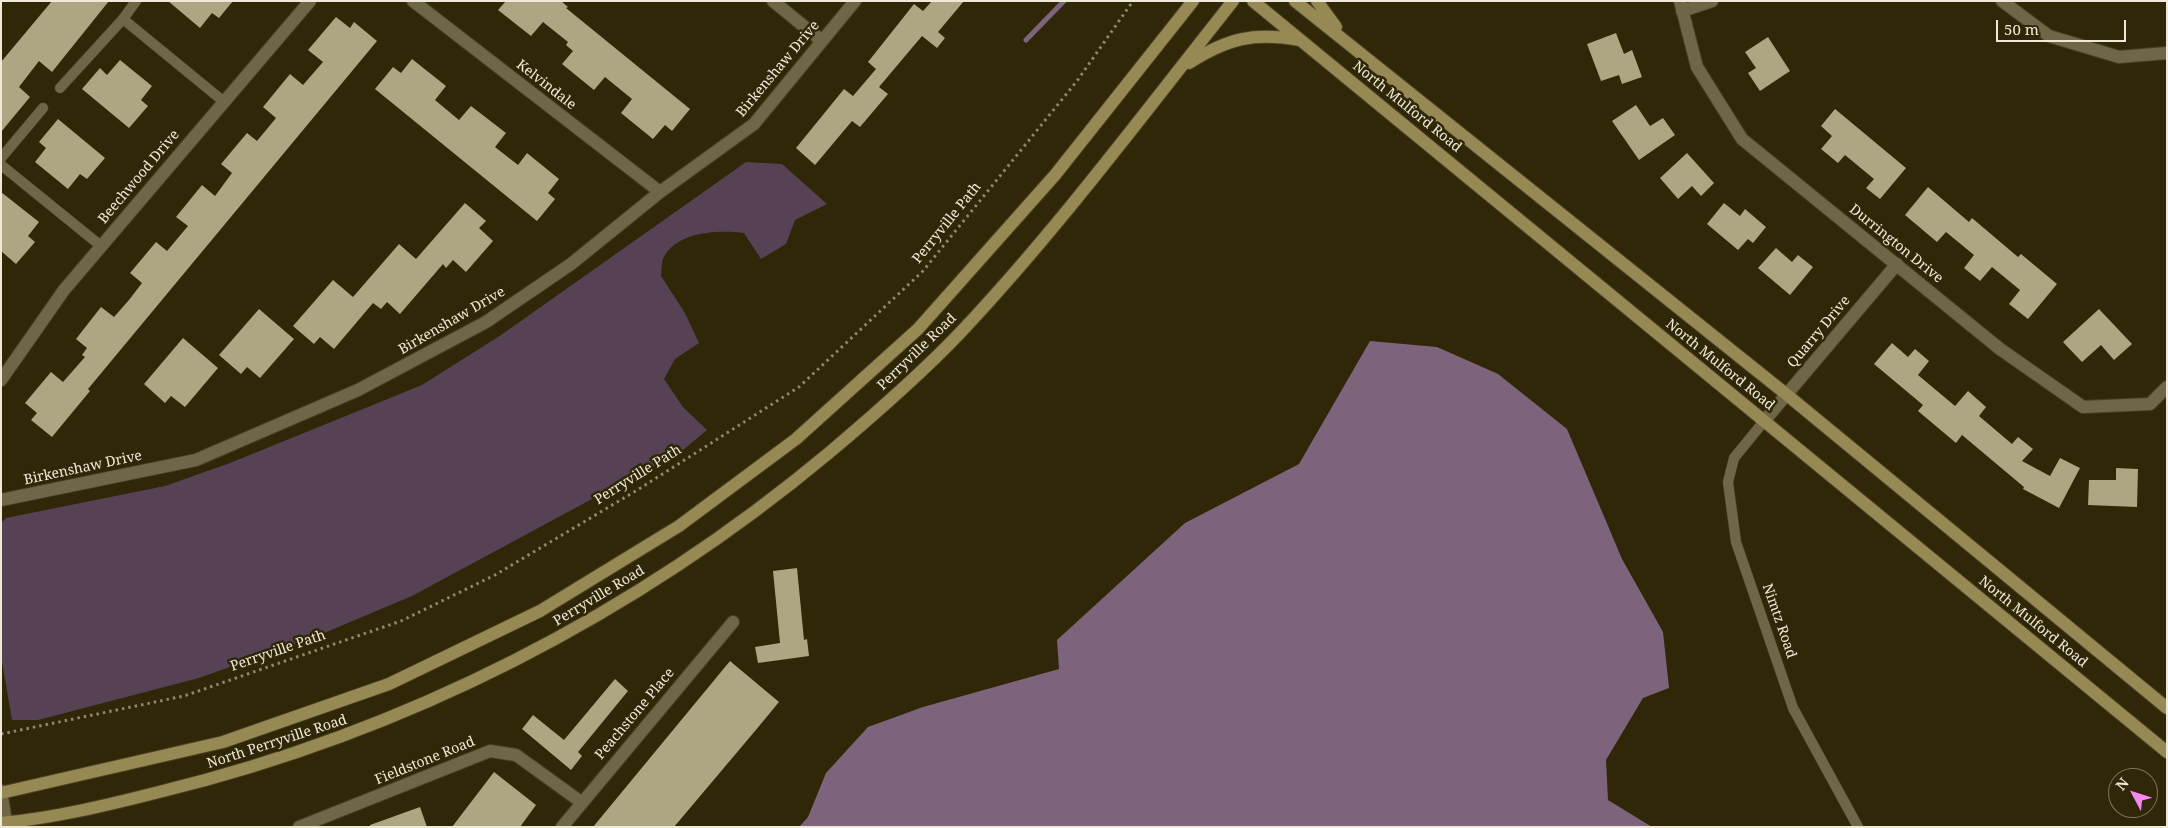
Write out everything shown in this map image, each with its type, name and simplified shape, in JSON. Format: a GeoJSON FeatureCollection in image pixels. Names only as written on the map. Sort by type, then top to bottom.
{"type":"FeatureCollection","features":[{"type":"Feature","properties":{"kind":"main road","name":"Perryville Road"},"geometry":{"type":"LineString","coordinates":[[540,611],[679,526],[796,439],[918,329],[1055,175],[1193,1]]}},
{"type":"Feature","properties":{"kind":"main road","name":"Perryville Road"},"geometry":{"type":"LineString","coordinates":[[548,645],[625,600],[708,546],[782,492],[873,416],[965,326],[1037,245],[1233,1]]}},
{"type":"Feature","properties":{"kind":"main road","name":"North Mulford Road"},"geometry":{"type":"LineString","coordinates":[[1253,1],[2167,752]]}},
{"type":"Feature","properties":{"kind":"main road","name":"North Mulford Road"},"geometry":{"type":"LineString","coordinates":[[1295,1],[1786,394],[2167,708]]}},
{"type":"Feature","properties":{"kind":"main road"},"geometry":{"type":"LineString","coordinates":[[1317,1],[1350,45]]}},
{"type":"Feature","properties":{"kind":"main road"},"geometry":{"type":"LineString","coordinates":[[1178,70],[1214,47],[1245,37],[1276,36],[1302,40]]}},
{"type":"Feature","properties":{"kind":"main road","name":"North Perryville Road"},"geometry":{"type":"LineString","coordinates":[[1,792],[233,739],[389,684],[540,611]]}},
{"type":"Feature","properties":{"kind":"main road","name":"North Perryville Road"},"geometry":{"type":"LineString","coordinates":[[5,824],[120,802],[208,780],[325,743],[454,691],[548,645]]}},
{"type":"Feature","properties":{"kind":"street","name":"Beechwood Drive"},"geometry":{"type":"LineString","coordinates":[[1,380],[64,290],[310,1]]}},
{"type":"Feature","properties":{"kind":"street","name":"Kelvindale"},"geometry":{"type":"LineString","coordinates":[[413,1],[660,192]]}},
{"type":"Feature","properties":{"kind":"street"},"geometry":{"type":"LineString","coordinates":[[774,1],[822,41]]}},
{"type":"Feature","properties":{"kind":"street","name":"Birkenshaw Drive"},"geometry":{"type":"LineString","coordinates":[[1,500],[196,460],[358,390],[486,322],[571,264],[660,192],[754,124],[855,1]]}},
{"type":"Feature","properties":{"kind":"street"},"geometry":{"type":"LineString","coordinates":[[1681,6],[1712,1]]}},
{"type":"Feature","properties":{"kind":"street"},"geometry":{"type":"LineString","coordinates":[[2002,1],[2049,36],[2119,58],[2167,52]]}},
{"type":"Feature","properties":{"kind":"street","name":"Durrington Drive"},"geometry":{"type":"LineString","coordinates":[[1681,6],[1697,67],[1742,139],[2000,349],[2083,407],[2150,404],[2167,387]]}},
{"type":"Feature","properties":{"kind":"street","name":"Quarry Drive"},"geometry":{"type":"LineString","coordinates":[[1765,420],[1897,264]]}},
{"type":"Feature","properties":{"kind":"street","name":"Peachstone Place"},"geometry":{"type":"LineString","coordinates":[[562,827],[733,622]]}},
{"type":"Feature","properties":{"kind":"street","name":"Fieldstone Road"},"geometry":{"type":"LineString","coordinates":[[299,827],[490,751],[516,755],[581,802]]}},
{"type":"Feature","properties":{"kind":"street"},"geometry":{"type":"LineString","coordinates":[[1,792],[5,824]]}},
{"type":"Feature","properties":{"kind":"lane"},"geometry":{"type":"LineString","coordinates":[[60,88],[123,19],[136,1]]}},
{"type":"Feature","properties":{"kind":"lane"},"geometry":{"type":"LineString","coordinates":[[123,19],[223,101]]}},
{"type":"Feature","properties":{"kind":"lane"},"geometry":{"type":"LineString","coordinates":[[1,158],[43,108]]}},
{"type":"Feature","properties":{"kind":"lane"},"geometry":{"type":"LineString","coordinates":[[1,165],[101,246]]}},
{"type":"Feature","properties":{"kind":"lane","name":"Nimtz Road"},"geometry":{"type":"LineString","coordinates":[[1765,420],[1734,458],[1728,482],[1736,542],[1793,708],[1858,827]]}},
{"type":"Feature","properties":{"kind":"path","name":"Perryville Path"},"geometry":{"type":"LineString","coordinates":[[1,734],[184,696],[402,621],[495,575],[639,489],[799,387],[923,270],[1077,81],[1133,1]]}},
{"type":"Feature","properties":{"kind":"shaded area"},"geometry":{"type":"Polygon","coordinates":[[[746,162],[782,164],[827,204],[795,220],[786,244],[761,259],[744,233],[723,232],[711,232],[689,237],[670,248],[664,257],[661,276],[685,313],[699,343],[675,359],[664,379],[683,407],[707,430],[683,450],[412,596],[317,636],[199,678],[38,720],[12,720],[1,656],[1,523],[6,518],[165,486],[230,463],[422,385],[501,335],[746,162]]]}},
{"type":"Feature","properties":{"kind":"shaded area"},"geometry":{"type":"Polygon","coordinates":[[[1370,341],[1437,347],[1498,374],[1567,429],[1622,559],[1663,632],[1669,688],[1643,698],[1606,760],[1608,800],[1652,827],[799,827],[808,817],[826,773],[868,727],[923,707],[1059,669],[1057,640],[1185,523],[1299,464],[1370,341]]]}},
{"type":"Feature","properties":{"kind":"building"},"geometry":{"type":"Polygon","coordinates":[[[52,1],[109,1],[52,72],[39,61],[19,87],[30,97],[1,132],[1,62],[52,1]]]}},
{"type":"Feature","properties":{"kind":"building"},"geometry":{"type":"Polygon","coordinates":[[[168,1],[233,1],[219,18],[212,13],[200,28],[168,1]]]}},
{"type":"Feature","properties":{"kind":"building"},"geometry":{"type":"Polygon","coordinates":[[[506,1],[561,1],[568,7],[566,8],[690,109],[672,131],[665,125],[653,139],[621,113],[632,99],[605,77],[594,90],[562,64],[573,51],[566,45],[568,42],[543,22],[531,36],[498,10],[506,1]]]}},
{"type":"Feature","properties":{"kind":"building"},"geometry":{"type":"Polygon","coordinates":[[[932,1],[964,1],[938,32],[945,38],[937,48],[922,36],[879,87],[888,94],[860,127],[852,121],[815,165],[796,148],[844,89],[853,96],[876,69],[868,62],[914,4],[923,11],[932,1]]]}},
{"type":"Feature","properties":{"kind":"building"},"geometry":{"type":"Polygon","coordinates":[[[336,17],[350,28],[354,22],[377,41],[88,389],[90,391],[52,437],[31,420],[37,413],[25,403],[51,372],[63,382],[85,357],[82,355],[87,348],[76,339],[101,307],[114,317],[129,300],[142,283],[130,273],[156,242],[167,251],[188,226],[176,217],[202,185],[215,196],[232,173],[221,164],[247,133],[257,141],[276,118],[263,107],[290,74],[303,85],[323,62],[308,50],[336,17]]]}},
{"type":"Feature","properties":{"kind":"building"},"geometry":{"type":"Polygon","coordinates":[[[1616,33],[1624,54],[1632,50],[1642,77],[1622,84],[1619,75],[1601,81],[1587,44],[1616,33]]]}},
{"type":"Feature","properties":{"kind":"building"},"geometry":{"type":"Polygon","coordinates":[[[1768,37],[1790,71],[1760,91],[1748,73],[1756,68],[1745,52],[1768,37]]]}},
{"type":"Feature","properties":{"kind":"building"},"geometry":{"type":"Polygon","coordinates":[[[412,59],[446,86],[435,100],[459,120],[471,106],[506,133],[495,147],[518,165],[527,153],[559,179],[548,193],[555,199],[537,221],[375,89],[393,67],[401,73],[412,59]]]}},
{"type":"Feature","properties":{"kind":"building"},"geometry":{"type":"Polygon","coordinates":[[[120,60],[152,86],[141,100],[148,106],[129,128],[82,89],[100,68],[107,75],[120,60]]]}},
{"type":"Feature","properties":{"kind":"building"},"geometry":{"type":"Polygon","coordinates":[[[1636,105],[1650,126],[1663,118],[1675,135],[1639,160],[1612,121],[1636,105]]]}},
{"type":"Feature","properties":{"kind":"building"},"geometry":{"type":"Polygon","coordinates":[[[1835,109],[1906,168],[1880,199],[1866,188],[1874,179],[1845,155],[1838,163],[1821,149],[1832,136],[1821,126],[1835,109]]]}},
{"type":"Feature","properties":{"kind":"building"},"geometry":{"type":"Polygon","coordinates":[[[58,119],[105,158],[87,179],[80,174],[68,189],[35,162],[46,148],[39,142],[58,119]]]}},
{"type":"Feature","properties":{"kind":"building"},"geometry":{"type":"Polygon","coordinates":[[[1687,153],[1714,183],[1701,196],[1692,186],[1678,199],[1660,178],[1687,153]]]}},
{"type":"Feature","properties":{"kind":"building"},"geometry":{"type":"Polygon","coordinates":[[[1928,187],[1969,222],[1972,218],[2018,257],[2021,254],[2057,284],[2028,319],[2009,304],[2020,290],[1992,267],[1980,281],[1964,268],[1974,255],[1946,232],[1937,242],[1905,215],[1928,187]]]}},
{"type":"Feature","properties":{"kind":"building"},"geometry":{"type":"Polygon","coordinates":[[[1,192],[39,222],[28,236],[35,242],[16,264],[1,251],[1,192]]]}},
{"type":"Feature","properties":{"kind":"building"},"geometry":{"type":"Polygon","coordinates":[[[465,203],[486,221],[479,228],[493,241],[466,272],[453,260],[446,268],[443,264],[400,314],[387,302],[381,309],[373,303],[334,349],[320,337],[314,344],[293,326],[333,280],[353,297],[399,244],[416,259],[465,203]]]}},
{"type":"Feature","properties":{"kind":"building"},"geometry":{"type":"Polygon","coordinates":[[[1724,203],[1740,216],[1745,209],[1766,227],[1753,243],[1748,239],[1738,250],[1707,224],[1724,203]]]}},
{"type":"Feature","properties":{"kind":"building"},"geometry":{"type":"Polygon","coordinates":[[[1776,248],[1792,262],[1798,255],[1813,267],[1790,295],[1758,268],[1776,248]]]}},
{"type":"Feature","properties":{"kind":"building"},"geometry":{"type":"Polygon","coordinates":[[[259,309],[294,339],[260,378],[247,367],[241,374],[219,355],[259,309]]]}},
{"type":"Feature","properties":{"kind":"building"},"geometry":{"type":"Polygon","coordinates":[[[2099,309],[2132,344],[2114,360],[2101,345],[2082,362],[2063,342],[2099,309]]]}},
{"type":"Feature","properties":{"kind":"building"},"geometry":{"type":"Polygon","coordinates":[[[183,338],[218,368],[185,407],[171,396],[165,403],[144,384],[183,338]]]}},
{"type":"Feature","properties":{"kind":"building"},"geometry":{"type":"Polygon","coordinates":[[[1892,343],[1908,357],[1915,349],[1929,361],[1918,375],[1955,406],[1968,391],[1986,407],[1979,416],[2012,444],[2018,437],[2033,449],[2022,461],[2050,476],[2060,458],[2080,468],[2059,508],[2023,489],[2024,487],[1962,435],[1956,443],[1918,411],[1923,405],[1874,364],[1892,343]]]}},
{"type":"Feature","properties":{"kind":"building"},"geometry":{"type":"Polygon","coordinates":[[[2116,468],[2138,469],[2137,507],[2088,505],[2089,480],[2116,480],[2116,468]]]}},
{"type":"Feature","properties":{"kind":"building"},"geometry":{"type":"Polygon","coordinates":[[[797,568],[804,640],[807,639],[809,656],[758,663],[755,647],[780,643],[773,571],[797,568]]]}},
{"type":"Feature","properties":{"kind":"building"},"geometry":{"type":"Polygon","coordinates":[[[730,661],[779,702],[674,827],[593,827],[730,661]]]}},
{"type":"Feature","properties":{"kind":"building"},"geometry":{"type":"Polygon","coordinates":[[[615,679],[628,691],[578,752],[582,756],[571,770],[522,729],[533,715],[564,740],[615,679]]]}},
{"type":"Feature","properties":{"kind":"building"},"geometry":{"type":"Polygon","coordinates":[[[494,772],[536,805],[520,827],[452,827],[494,772]]]}},
{"type":"Feature","properties":{"kind":"building"},"geometry":{"type":"Polygon","coordinates":[[[420,807],[427,827],[370,827],[370,825],[420,807]]]}},
{"type":"Feature","properties":{"kind":"waterway"},"geometry":{"type":"LineString","coordinates":[[1026,40],[1064,1]]}}]}
